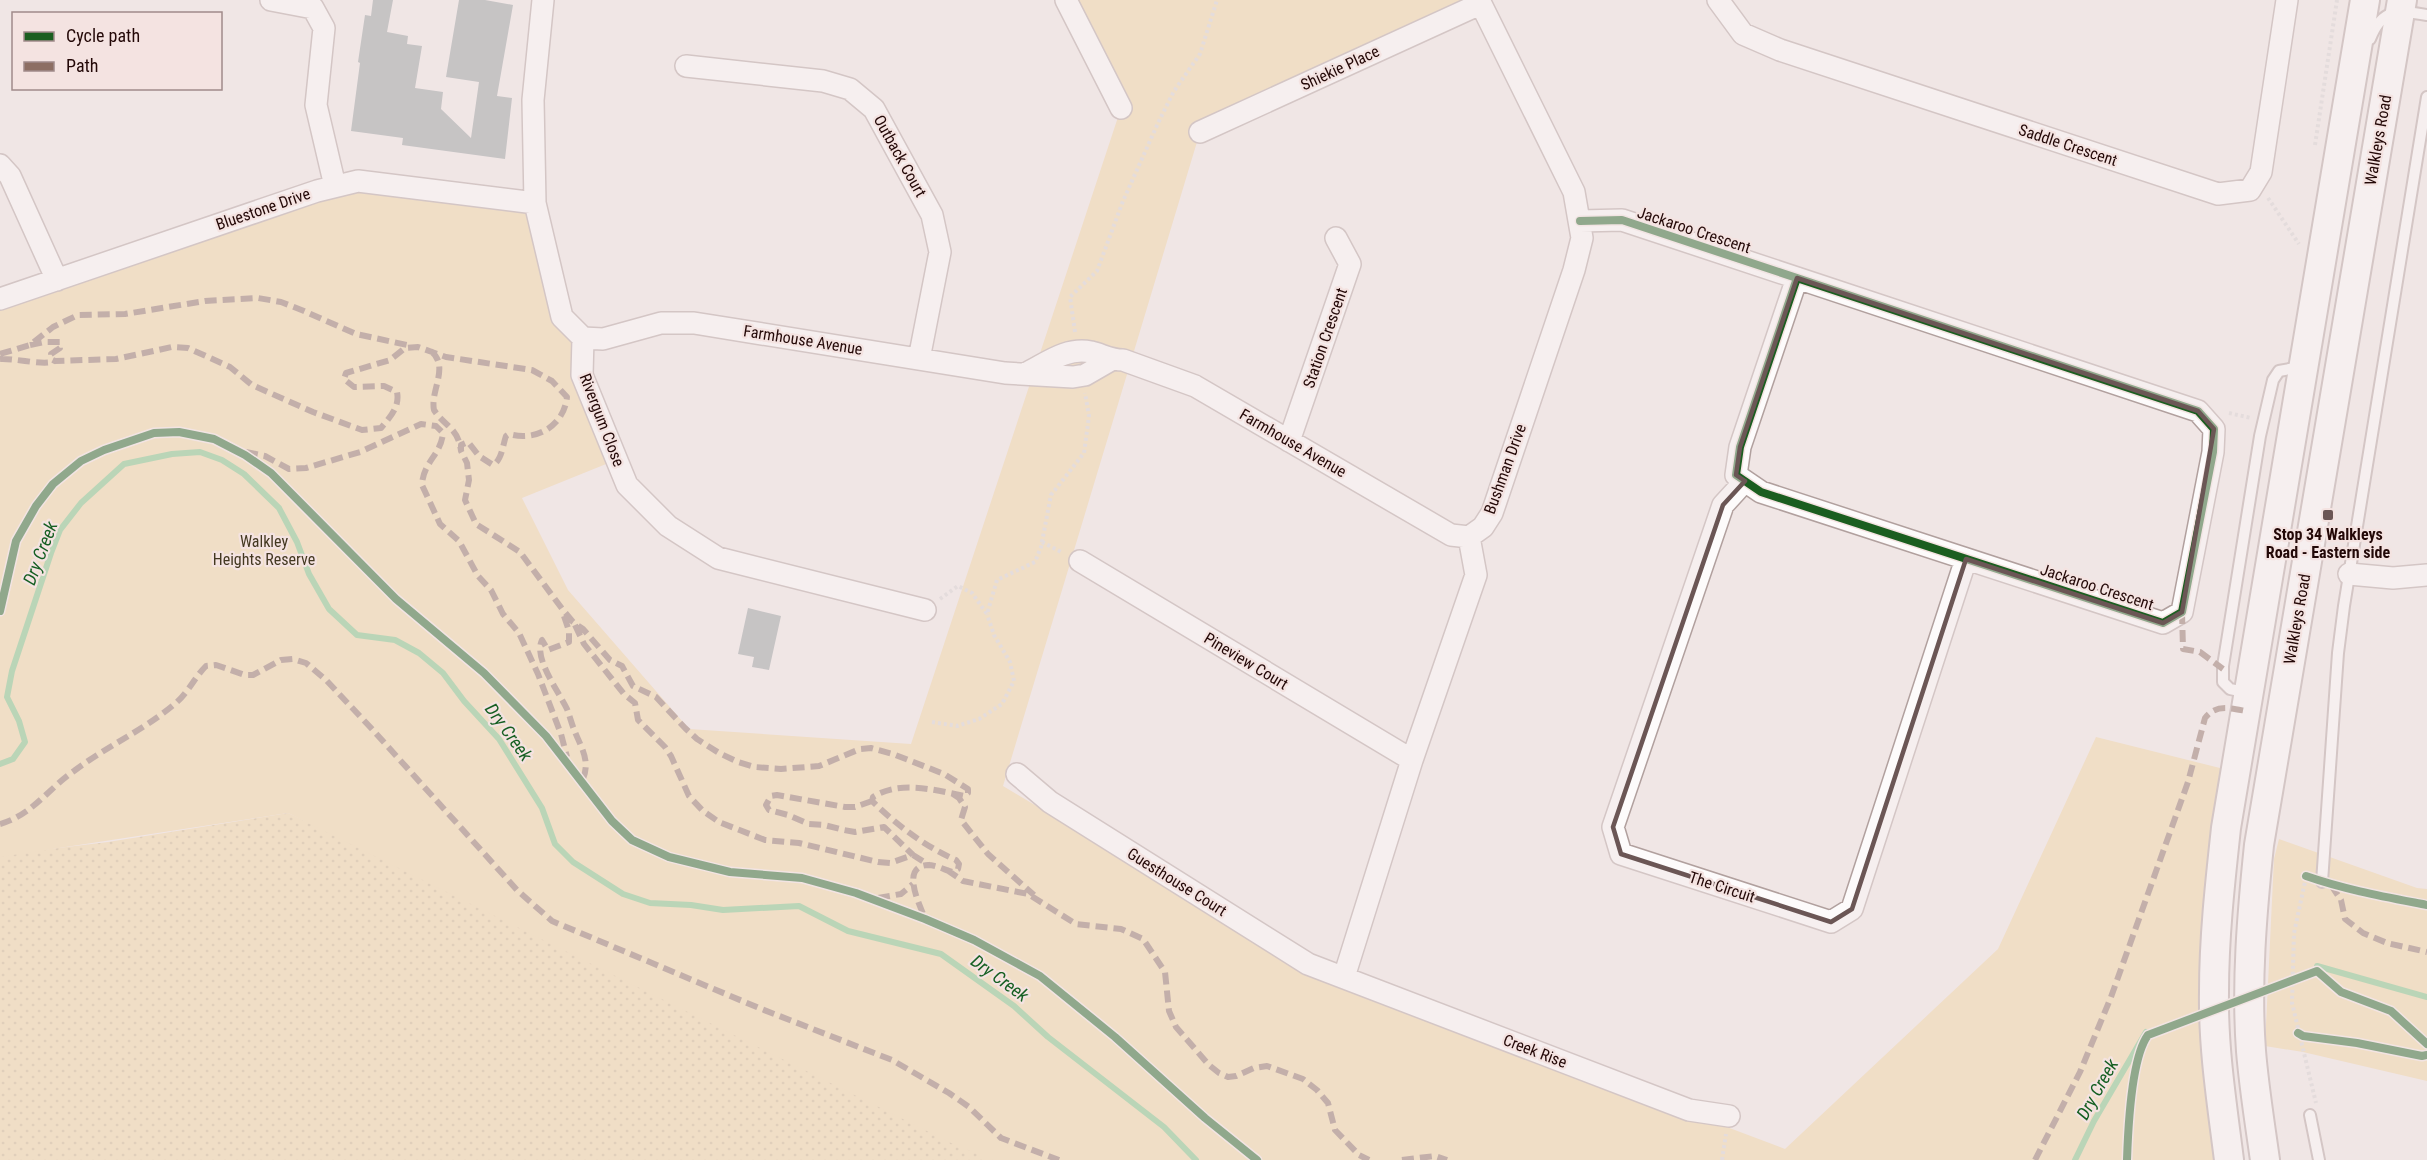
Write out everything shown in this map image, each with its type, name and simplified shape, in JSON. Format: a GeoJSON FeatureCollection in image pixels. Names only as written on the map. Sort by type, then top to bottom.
{"type":"FeatureCollection","features":[{"type":"Feature","properties":{"kind":"main road","name":"Walkleys Road"},"geometry":{"type":"LineString","coordinates":[[2229,1160],[2216,1043],[2215,950],[2226,828],[2365,0]]}},
{"type":"Feature","properties":{"kind":"main road","name":"Walkleys Road"},"geometry":{"type":"LineString","coordinates":[[2265,1160],[2251,1040],[2253,905],[2259,845],[2405,6]]}},
{"type":"Feature","properties":{"kind":"street"},"geometry":{"type":"LineString","coordinates":[[271,0],[314,4],[324,28],[316,105],[335,186]]}},
{"type":"Feature","properties":{"kind":"street"},"geometry":{"type":"LineString","coordinates":[[543,0],[533,100],[535,203],[562,317],[583,339]]}},
{"type":"Feature","properties":{"kind":"street"},"geometry":{"type":"LineString","coordinates":[[1066,0],[1121,108]]}},
{"type":"Feature","properties":{"kind":"street","name":"Saddle Crescent"},"geometry":{"type":"LineString","coordinates":[[1718,0],[1743,34],[1780,50],[2218,194],[2250,190],[2261,172],[2287,0]]}},
{"type":"Feature","properties":{"kind":"street","name":"Shiekie Place"},"geometry":{"type":"LineString","coordinates":[[1200,132],[1480,2]]}},
{"type":"Feature","properties":{"kind":"street","name":"Bushman Drive"},"geometry":{"type":"LineString","coordinates":[[1469,537],[1483,527],[1492,513],[1574,270],[1582,238],[1574,192],[1480,2]]}},
{"type":"Feature","properties":{"kind":"street","name":"Outback Court"},"geometry":{"type":"LineString","coordinates":[[686,66],[823,81],[850,89],[874,109],[932,214],[940,252],[919,359]]}},
{"type":"Feature","properties":{"kind":"street"},"geometry":{"type":"LineString","coordinates":[[0,165],[10,176],[57,280]]}},
{"type":"Feature","properties":{"kind":"street","name":"Bluestone Drive"},"geometry":{"type":"LineString","coordinates":[[0,299],[335,186],[358,181],[535,203]]}},
{"type":"Feature","properties":{"kind":"street","name":"Jackaroo Crescent"},"geometry":{"type":"LineString","coordinates":[[1580,222],[1622,220],[2198,411],[2214,429],[2213,452],[2182,612],[2163,623],[1761,492],[1745,481]]}},
{"type":"Feature","properties":{"kind":"street","name":"Station Crescent"},"geometry":{"type":"LineString","coordinates":[[1289,441],[1350,264],[1336,238]]}},
{"type":"Feature","properties":{"kind":"street"},"geometry":{"type":"LineString","coordinates":[[1745,481],[1736,474],[1740,447],[1797,278]]}},
{"type":"Feature","properties":{"kind":"street","name":"Farmhouse Avenue"},"geometry":{"type":"LineString","coordinates":[[583,339],[603,339],[661,323],[694,323],[1005,373],[1073,377],[1085,375],[1112,360],[1123,360],[1195,386],[1451,535],[1469,537]]}},
{"type":"Feature","properties":{"kind":"street","name":"Rivergum Close"},"geometry":{"type":"LineString","coordinates":[[583,339],[582,375],[627,485],[668,526],[718,558],[925,610]]}},
{"type":"Feature","properties":{"kind":"street","name":"The Circuit"},"geometry":{"type":"LineString","coordinates":[[1745,481],[1723,505],[1613,827],[1621,854],[1832,922],[1852,909],[1966,559]]}},
{"type":"Feature","properties":{"kind":"street"},"geometry":{"type":"LineString","coordinates":[[1344,977],[1412,760],[1476,575],[1469,537]]}},
{"type":"Feature","properties":{"kind":"street","name":"Pineview Court"},"geometry":{"type":"LineString","coordinates":[[1080,561],[1412,760]]}},
{"type":"Feature","properties":{"kind":"street"},"geometry":{"type":"LineString","coordinates":[[2349,574],[2392,578],[2427,575]]}},
{"type":"Feature","properties":{"kind":"street","name":"Guesthouse Court"},"geometry":{"type":"LineString","coordinates":[[1017,774],[1050,802],[1308,964],[1344,977]]}},
{"type":"Feature","properties":{"kind":"street","name":"Creek Rise"},"geometry":{"type":"LineString","coordinates":[[1344,977],[1689,1110],[1729,1116]]}},
{"type":"Feature","properties":{"kind":"lane","name":"Walkleys Road"},"geometry":{"type":"LineString","coordinates":[[2349,94],[2378,22],[2405,6]]}},
{"type":"Feature","properties":{"kind":"lane"},"geometry":{"type":"LineString","coordinates":[[2322,882],[2338,653],[2427,97]]}},
{"type":"Feature","properties":{"kind":"lane"},"geometry":{"type":"LineString","coordinates":[[2249,693],[2230,689],[2223,682],[2223,666],[2264,421],[2273,380],[2279,371],[2304,367]]}},
{"type":"Feature","properties":{"kind":"lane"},"geometry":{"type":"LineString","coordinates":[[2310,1115],[2319,1160]]}},
{"type":"Feature","properties":{"kind":"path"},"geometry":{"type":"LineString","coordinates":[[2267,197],[2299,244]]}},
{"type":"Feature","properties":{"kind":"path"},"geometry":{"type":"LineString","coordinates":[[2229,413],[2264,421]]}},
{"type":"Feature","properties":{"kind":"path"},"geometry":{"type":"LineString","coordinates":[[932,722],[957,726],[980,719],[1002,704],[1014,681],[1010,662],[994,635],[987,614]]}},
{"type":"Feature","properties":{"kind":"path"},"geometry":{"type":"LineString","coordinates":[[2310,1115],[2318,1109],[2292,1003],[2294,933],[2306,876],[2322,882]]}},
{"type":"Feature","properties":{"kind":"path"},"geometry":{"type":"LineString","coordinates":[[2286,983],[2307,975]]}},
{"type":"Feature","properties":{"kind":"path"},"geometry":{"type":"LineString","coordinates":[[2298,1033],[2313,1037]]}},
{"type":"Feature","properties":{"kind":"path"},"geometry":{"type":"LineString","coordinates":[[1722,1160],[1729,1116]]}},
{"type":"Feature","properties":{"kind":"highlighted area"},"geometry":{"type":"Polygon","coordinates":[[[1797,278],[2198,411],[2214,429],[2182,612],[2163,623],[1966,559],[1852,909],[1831,922],[1621,854],[1613,827],[1723,505],[1745,481],[1736,475],[1740,447],[1797,278]]]}},
{"type":"Feature","properties":{"kind":"green space","name":"Walkley Heights Reserve"},"geometry":{"type":"Polygon","coordinates":[[[1061,0],[1479,0],[1200,132],[1003,786],[1310,970],[1785,1149],[1998,949],[2096,737],[2236,772],[2215,1026],[2231,1160],[993,1160],[953,1144],[288,813],[0,857],[0,300],[358,181],[535,203],[571,326],[616,460],[522,498],[568,590],[689,729],[911,744],[1121,108],[1061,0]]]}},
{"type":"Feature","properties":{"kind":"green space"},"geometry":{"type":"Polygon","coordinates":[[[288,813],[1033,1160],[0,1160],[0,855],[108,842],[288,813]]]}},
{"type":"Feature","properties":{"kind":"green space"},"geometry":{"type":"Polygon","coordinates":[[[2279,839],[2417,888],[2427,889],[2427,1081],[2303,1052],[2265,1046],[2274,859],[2279,839]]]}},
{"type":"Feature","properties":{"kind":"building"},"geometry":{"type":"Polygon","coordinates":[[[373,0],[393,0],[387,32],[408,36],[407,44],[422,46],[415,88],[443,92],[441,109],[471,138],[479,82],[446,77],[459,0],[485,0],[513,5],[497,96],[512,98],[505,159],[402,145],[403,138],[351,131],[365,15],[371,16],[373,0]]]}},
{"type":"Feature","properties":{"kind":"building"},"geometry":{"type":"Polygon","coordinates":[[[748,608],[781,616],[769,670],[752,667],[754,657],[738,654],[748,608]]]}},
{"type":"Feature","properties":{"kind":"waterway","name":"Dry Creek"},"geometry":{"type":"LineString","coordinates":[[0,764],[13,759],[25,742],[19,721],[7,697],[12,671],[60,530],[81,503],[124,464],[172,454],[200,452],[222,460],[244,474],[279,508],[297,542],[309,574],[329,609],[357,635],[395,640],[419,653],[443,673],[464,701],[499,739],[542,808],[555,844],[573,862],[623,894],[650,903],[691,905],[723,910],[799,906],[848,931],[941,954],[1014,1006],[1048,1037],[1164,1127],[1196,1160]]}},
{"type":"Feature","properties":{"kind":"waterway","name":"Dry Creek"},"geometry":{"type":"LineString","coordinates":[[2317,966],[2427,997]]}},
{"type":"Feature","properties":{"kind":"waterway","name":"Dry Creek"},"geometry":{"type":"LineString","coordinates":[[2075,1160],[2094,1121],[2146,1032]]}},
{"type":"Feature","properties":{"kind":"marked path"},"geometry":{"type":"LineString","coordinates":[[0,354],[30,345],[53,327],[78,315],[125,314],[205,301],[258,298],[281,302],[356,334],[412,346]]}},
{"type":"Feature","properties":{"kind":"marked path"},"geometry":{"type":"LineString","coordinates":[[30,345],[60,342],[60,348],[51,354],[51,359],[55,361],[116,359],[172,347],[188,348],[230,367],[252,385],[313,412],[362,430],[381,428],[396,407],[397,392],[384,386],[354,387],[344,379],[346,373],[390,360],[405,348],[418,347],[446,357],[532,370],[552,381],[567,397],[560,416],[547,429],[529,436],[509,434],[506,436],[502,452],[493,465],[479,456],[468,442],[461,445],[461,451],[467,463],[469,480],[465,500],[476,524],[520,552],[573,622],[583,629],[610,660],[622,666],[633,686],[656,697],[697,739],[719,753],[755,767],[781,769],[819,766],[860,749],[871,748],[944,774],[968,789],[968,793],[964,796],[930,789],[906,788],[883,792],[873,797],[872,801],[901,827],[959,864],[958,869],[952,872],[928,865],[919,867],[915,872],[914,888],[925,919]]}},
{"type":"Feature","properties":{"kind":"marked path"},"geometry":{"type":"LineString","coordinates":[[431,351],[439,364],[434,410],[454,432],[461,451]]}},
{"type":"Feature","properties":{"kind":"marked path"},"geometry":{"type":"LineString","coordinates":[[0,359],[44,363],[55,361]]}},
{"type":"Feature","properties":{"kind":"marked path"},"geometry":{"type":"LineString","coordinates":[[246,452],[265,456],[289,469],[306,468],[360,452],[421,424],[436,426],[443,433],[442,441],[425,470],[422,485],[440,524],[459,541],[478,576],[491,590],[503,614],[519,633],[538,674],[561,734],[567,757]]}},
{"type":"Feature","properties":{"kind":"marked path"},"geometry":{"type":"LineString","coordinates":[[2182,612],[2183,649],[2200,652],[2223,669]]}},
{"type":"Feature","properties":{"kind":"marked path"},"geometry":{"type":"LineString","coordinates":[[564,616],[569,631],[569,642],[548,650],[542,640],[540,647],[548,675],[567,709],[583,750],[586,768],[582,781]]}},
{"type":"Feature","properties":{"kind":"marked path"},"geometry":{"type":"LineString","coordinates":[[575,625],[584,644],[624,694],[635,703],[638,720],[665,747],[689,796],[703,811],[719,822],[765,840],[799,843],[878,862],[890,863],[913,855],[929,865]]}},
{"type":"Feature","properties":{"kind":"marked path"},"geometry":{"type":"LineString","coordinates":[[0,824],[31,808],[74,771],[165,712],[181,698],[206,666],[216,665],[245,675],[253,675],[281,660],[293,659],[306,663],[326,680],[372,729],[517,890],[552,921],[759,1008],[892,1060],[969,1107],[1001,1138],[1059,1160]]}},
{"type":"Feature","properties":{"kind":"marked path"},"geometry":{"type":"LineString","coordinates":[[2035,1160],[2080,1072],[2111,997],[2188,782],[2205,718],[2219,709],[2246,711]]}},
{"type":"Feature","properties":{"kind":"marked path"},"geometry":{"type":"LineString","coordinates":[[953,794],[965,807],[961,820],[988,854],[1034,895]]}},
{"type":"Feature","properties":{"kind":"marked path"},"geometry":{"type":"LineString","coordinates":[[872,801],[855,807],[845,807],[777,795],[771,796],[766,805],[769,810],[809,824],[855,832],[884,827],[913,855]]}},
{"type":"Feature","properties":{"kind":"marked path"},"geometry":{"type":"LineString","coordinates":[[947,870],[963,881],[1028,894],[1076,924],[1121,929],[1143,939],[1165,972],[1169,1011],[1176,1027],[1209,1065],[1228,1077],[1267,1066],[1303,1079],[1328,1103],[1335,1130],[1359,1155],[1369,1160]]}},
{"type":"Feature","properties":{"kind":"marked path"},"geometry":{"type":"LineString","coordinates":[[878,898],[901,894],[913,884]]}},
{"type":"Feature","properties":{"kind":"marked path"},"geometry":{"type":"LineString","coordinates":[[2331,885],[2341,900],[2345,919],[2363,933],[2387,943],[2427,952]]}},
{"type":"Feature","properties":{"kind":"marked path"},"geometry":{"type":"LineString","coordinates":[[1402,1160],[1435,1156],[1447,1160]]}},
{"type":"Feature","properties":{"kind":"cycle path"},"geometry":{"type":"LineString","coordinates":[[1580,221],[1622,220],[2198,411],[2214,429],[2213,452],[2182,612],[2163,623],[1761,492],[1736,475],[1740,447],[1797,278]]}},
{"type":"Feature","properties":{"kind":"cycle path"},"geometry":{"type":"LineString","coordinates":[[0,611],[16,541],[36,506],[53,484],[81,461],[104,450],[154,433],[179,432],[214,439],[245,455],[271,473],[396,599],[484,673],[546,736],[612,821],[632,840],[669,857],[730,872],[802,878],[856,893],[974,940],[1040,976],[1115,1037],[1205,1118],[1257,1160]]}},
{"type":"Feature","properties":{"kind":"cycle path"},"geometry":{"type":"LineString","coordinates":[[2306,876],[2351,889],[2427,905]]}},
{"type":"Feature","properties":{"kind":"cycle path"},"geometry":{"type":"LineString","coordinates":[[2127,1160],[2134,1077],[2142,1046],[2148,1035],[2317,971],[2341,992],[2391,1011],[2427,1044]]}},
{"type":"Feature","properties":{"kind":"cycle path"},"geometry":{"type":"LineString","coordinates":[[2298,1033],[2303,1036],[2427,1055]]}},
{"type":"Feature","properties":{"kind":"place","name":"Stop 34 Walkleys Road - Eastern side"},"geometry":{"type":"Point","coordinates":[2328,515]}}]}
